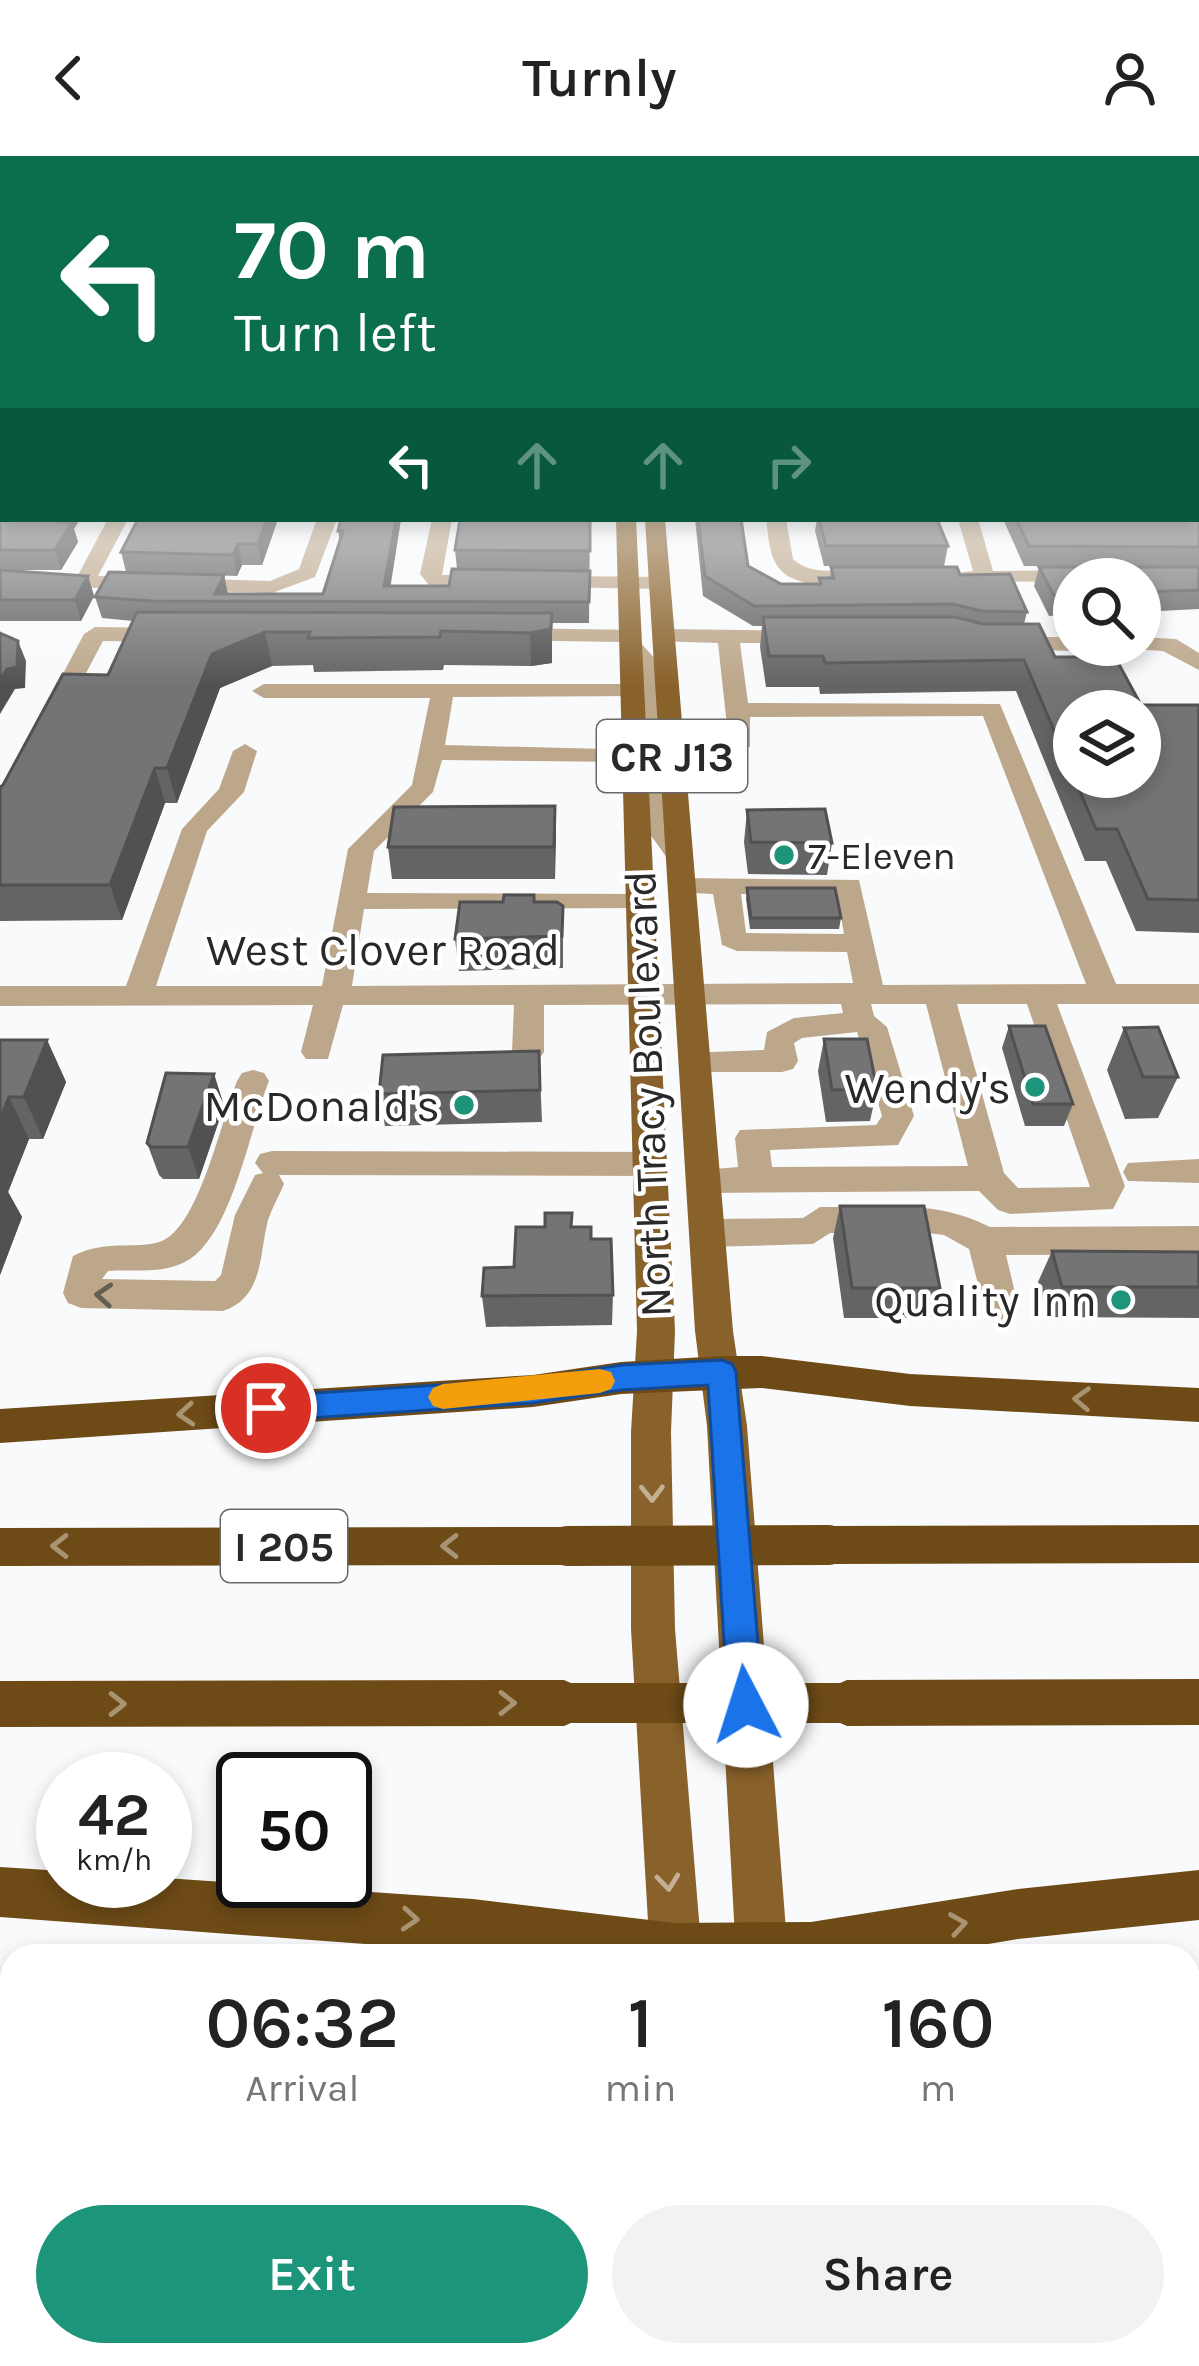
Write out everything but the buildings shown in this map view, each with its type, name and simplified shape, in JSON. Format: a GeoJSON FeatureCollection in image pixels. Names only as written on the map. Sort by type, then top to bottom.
{"type":"FeatureCollection","features":[{"type":"Feature","properties":{"kind":"highway"},"geometry":{"type":"LineString","coordinates":[[0,1426],[532,1391],[722,1372],[761,1372],[910,1390],[1199,1405]]}},
{"type":"Feature","properties":{"kind":"highway","name":"I 205"},"geometry":{"type":"LineString","coordinates":[[0,1546],[1199,1544]]}},
{"type":"Feature","properties":{"kind":"highway"},"geometry":{"type":"LineString","coordinates":[[0,1704],[1199,1702]]}},
{"type":"Feature","properties":{"kind":"highway"},"geometry":{"type":"LineString","coordinates":[[0,1892],[473,1924],[613,1944]]}},
{"type":"Feature","properties":{"kind":"highway"},"geometry":{"type":"LineString","coordinates":[[835,1944],[1018,1914],[1199,1895]]}},
{"type":"Feature","properties":{"kind":"main road","name":"North Tracy Boulevard"},"geometry":{"type":"LineString","coordinates":[[626,522],[657,1376],[651,1427],[654,1618],[665,1854],[675,1944]]}},
{"type":"Feature","properties":{"kind":"main road","name":"North Tracy Boulevard"},"geometry":{"type":"LineString","coordinates":[[655,522],[707,1233],[722,1372]]}},
{"type":"Feature","properties":{"kind":"main road","name":"CR J13"},"geometry":{"type":"LineString","coordinates":[[722,1372],[761,1944]]}},
{"type":"Feature","properties":{"kind":"street"},"geometry":{"type":"LineString","coordinates":[[86,579],[116,522]]}},
{"type":"Feature","properties":{"kind":"street"},"geometry":{"type":"LineString","coordinates":[[0,579],[249,587],[290,583],[308,573],[326,522]]}},
{"type":"Feature","properties":{"kind":"street"},"geometry":{"type":"LineString","coordinates":[[441,522],[430,574],[436,581],[660,593]]}},
{"type":"Feature","properties":{"kind":"street"},"geometry":{"type":"LineString","coordinates":[[777,522],[783,560],[790,568],[815,576],[892,577]]}},
{"type":"Feature","properties":{"kind":"street"},"geometry":{"type":"LineString","coordinates":[[969,522],[985,577]]}},
{"type":"Feature","properties":{"kind":"street"},"geometry":{"type":"LineString","coordinates":[[938,577],[1053,576]]}},
{"type":"Feature","properties":{"kind":"street"},"geometry":{"type":"LineString","coordinates":[[514,602],[629,593]]}},
{"type":"Feature","properties":{"kind":"street"},"geometry":{"type":"LineString","coordinates":[[42,736],[95,634],[202,635]]}},
{"type":"Feature","properties":{"kind":"street"},"geometry":{"type":"LineString","coordinates":[[664,636],[838,636]]}},
{"type":"Feature","properties":{"kind":"street"},"geometry":{"type":"LineString","coordinates":[[577,690],[578,673],[591,662],[595,649],[584,644],[477,640],[631,640],[647,662],[651,730],[658,739],[741,742],[728,636]]}},
{"type":"Feature","properties":{"kind":"street"},"geometry":{"type":"LineString","coordinates":[[976,644],[1053,644]]}},
{"type":"Feature","properties":{"kind":"street"},"geometry":{"type":"LineString","coordinates":[[1161,644],[1199,663]]}},
{"type":"Feature","properties":{"kind":"street"},"geometry":{"type":"LineString","coordinates":[[264,691],[450,684],[633,690]]}},
{"type":"Feature","properties":{"kind":"street"},"geometry":{"type":"LineString","coordinates":[[317,1052],[361,850],[424,787],[450,684]]}},
{"type":"Feature","properties":{"kind":"street"},"geometry":{"type":"LineString","coordinates":[[737,710],[992,709],[1105,994]]}},
{"type":"Feature","properties":{"kind":"street"},"geometry":{"type":"LineString","coordinates":[[138,996],[195,829],[231,792],[245,751]]}},
{"type":"Feature","properties":{"kind":"street"},"geometry":{"type":"LineString","coordinates":[[433,752],[635,755],[655,771],[660,830],[680,856]]}},
{"type":"Feature","properties":{"kind":"street"},"geometry":{"type":"LineString","coordinates":[[682,886],[849,886],[860,943],[861,1002],[898,1117],[886,1137],[752,1138],[756,1178]]}},
{"type":"Feature","properties":{"kind":"street"},"geometry":{"type":"LineString","coordinates":[[726,886],[732,939],[737,943],[860,943]]}},
{"type":"Feature","properties":{"kind":"street"},"geometry":{"type":"LineString","coordinates":[[352,901],[640,902]]}},
{"type":"Feature","properties":{"kind":"street"},"geometry":{"type":"LineString","coordinates":[[527,1052],[530,993]]}},
{"type":"Feature","properties":{"kind":"street","name":"West Clover Road"},"geometry":{"type":"LineString","coordinates":[[0,996],[690,993],[861,1002],[939,995],[1192,994]]}},
{"type":"Feature","properties":{"kind":"street"},"geometry":{"type":"LineString","coordinates":[[1192,994],[1199,1025]]}},
{"type":"Feature","properties":{"kind":"street"},"geometry":{"type":"LineString","coordinates":[[939,995],[999,1190]]}},
{"type":"Feature","properties":{"kind":"street"},"geometry":{"type":"LineString","coordinates":[[703,1180],[756,1178],[999,1190],[1100,1200],[1108,1186],[1039,995]]}},
{"type":"Feature","properties":{"kind":"street"},"geometry":{"type":"LineString","coordinates":[[695,1061],[782,1061],[778,1039],[861,1002]]}},
{"type":"Feature","properties":{"kind":"street"},"geometry":{"type":"LineString","coordinates":[[253,1081],[221,1180],[187,1241],[175,1252],[97,1258],[86,1266],[81,1293],[223,1296],[238,1282],[252,1214],[270,1174],[650,1164]]}},
{"type":"Feature","properties":{"kind":"street"},"geometry":{"type":"LineString","coordinates":[[1140,1172],[1199,1172]]}},
{"type":"Feature","properties":{"kind":"street"},"geometry":{"type":"LineString","coordinates":[[707,1233],[813,1231],[820,1220],[928,1220],[951,1223],[985,1241],[1199,1240]]}},
{"type":"Feature","properties":{"kind":"street"},"geometry":{"type":"LineString","coordinates":[[985,1241],[1000,1309]]}},
{"type":"Feature","properties":{"kind":"slow traffic"},"geometry":{"type":"LineString","coordinates":[[443,1397],[600,1381]]}},
{"type":"Feature","properties":{"kind":"place","name":"7-Eleven"},"geometry":{"type":"Point","coordinates":[784,855]}},
{"type":"Feature","properties":{"kind":"place","name":"Wendy's"},"geometry":{"type":"Point","coordinates":[1035,1087]}},
{"type":"Feature","properties":{"kind":"place","name":"McDonald's"},"geometry":{"type":"Point","coordinates":[464,1105]}},
{"type":"Feature","properties":{"kind":"place","name":"Quality Inn"},"geometry":{"type":"Point","coordinates":[1121,1300]}},
{"type":"Feature","properties":{"kind":"route"},"geometry":{"type":"LineString","coordinates":[[266,1408],[532,1391],[621,1378],[722,1372],[746,1705]]}}]}
